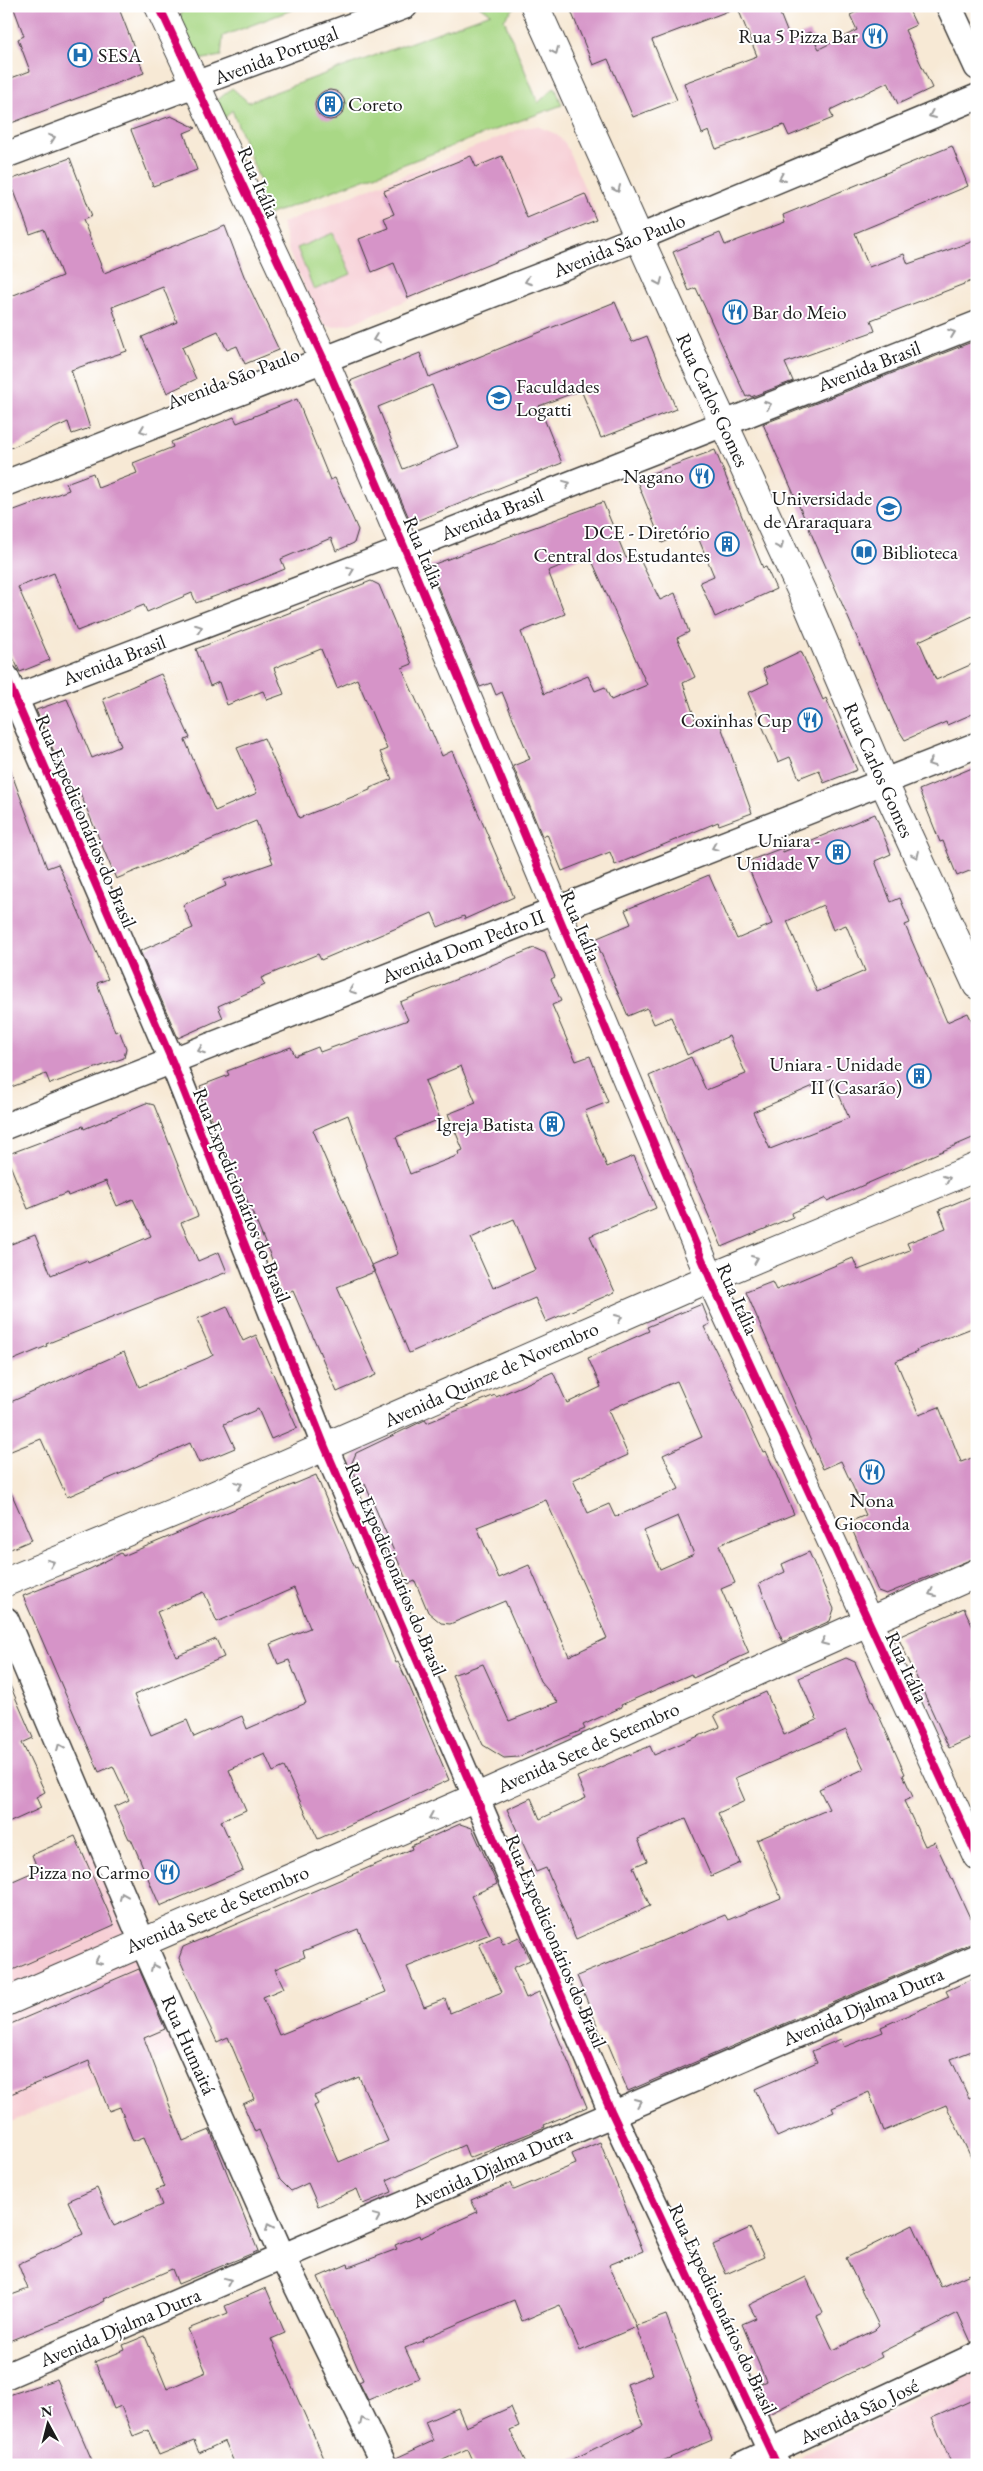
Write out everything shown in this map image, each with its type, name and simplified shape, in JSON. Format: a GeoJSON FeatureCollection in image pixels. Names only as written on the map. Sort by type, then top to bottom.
{"type":"FeatureCollection","features":[{"type":"Feature","properties":{"kind":"street","name":"Rua Itália"},"geometry":{"type":"LineString","coordinates":[[159,6],[324,360],[557,909],[710,1278],[977,1856]]}},
{"type":"Feature","properties":{"kind":"street","name":"Avenida Portugal"},"geometry":{"type":"LineString","coordinates":[[6,155],[405,6]]}},
{"type":"Feature","properties":{"kind":"street","name":"Rua Carlos Gomes"},"geometry":{"type":"LineString","coordinates":[[536,6],[638,238],[808,605],[882,781],[977,986]]}},
{"type":"Feature","properties":{"kind":"street"},"geometry":{"type":"LineString","coordinates":[[949,6],[977,67]]}},
{"type":"Feature","properties":{"kind":"street","name":"Avenida São Paulo"},"geometry":{"type":"LineString","coordinates":[[6,483],[638,238],[977,96]]}},
{"type":"Feature","properties":{"kind":"street","name":"Avenida Brasil"},"geometry":{"type":"LineString","coordinates":[[9,692],[405,549],[723,422],[977,324]]}},
{"type":"Feature","properties":{"kind":"street","name":"Rua Expedicionários do Brasil"},"geometry":{"type":"LineString","coordinates":[[9,692],[172,1061],[324,1446],[612,2113],[774,2458]]}},
{"type":"Feature","properties":{"kind":"street","name":"Avenida Dom Pedro II"},"geometry":{"type":"LineString","coordinates":[[6,1126],[977,745]]}},
{"type":"Feature","properties":{"kind":"street","name":"Avenida Quinze de Novembro"},"geometry":{"type":"LineString","coordinates":[[6,1582],[194,1504],[710,1278],[977,1167]]}},
{"type":"Feature","properties":{"kind":"street","name":"Avenida Sete de Setembro"},"geometry":{"type":"LineString","coordinates":[[6,2002],[142,1941],[477,1798],[977,1573]]}},
{"type":"Feature","properties":{"kind":"street","name":"Rua Humaitá"},"geometry":{"type":"LineString","coordinates":[[6,1620],[142,1941],[283,2258],[384,2465]]}},
{"type":"Feature","properties":{"kind":"street","name":"Avenida Djalma Dutra"},"geometry":{"type":"LineString","coordinates":[[6,2376],[977,1957]]}},
{"type":"Feature","properties":{"kind":"street","name":"Avenida São José"},"geometry":{"type":"LineString","coordinates":[[741,2465],[774,2458],[977,2355]]}},
{"type":"Feature","properties":{"kind":"shaded area"},"geometry":{"type":"Polygon","coordinates":[[[537,126],[556,134],[565,143],[599,221],[352,323],[336,327],[325,326],[317,315],[289,252],[282,223],[523,128],[537,126]]]}},
{"type":"Feature","properties":{"kind":"shaded area"},"geometry":{"type":"Polygon","coordinates":[[[94,1848],[182,2049],[6,2124],[6,1886],[94,1848]]]}},
{"type":"Feature","properties":{"kind":"shaded area"},"geometry":{"type":"Polygon","coordinates":[[[977,2371],[977,2465],[798,2465],[804,2454],[977,2371]]]}},
{"type":"Feature","properties":{"kind":"green space"},"geometry":{"type":"Polygon","coordinates":[[[186,6],[302,6],[223,36],[221,56],[192,61],[172,28],[186,6]]]}},
{"type":"Feature","properties":{"kind":"green space"},"geometry":{"type":"Polygon","coordinates":[[[479,6],[516,6],[504,19],[538,103],[555,87],[562,105],[260,218],[253,202],[261,184],[232,110],[221,122],[213,104],[232,88],[248,102],[491,13],[479,6]]]}},
{"type":"Feature","properties":{"kind":"green space"},"geometry":{"type":"Polygon","coordinates":[[[333,233],[351,274],[314,290],[297,248],[333,233]]]}},
{"type":"Feature","properties":{"kind":"building","name":"SESA"},"geometry":{"type":"Polygon","coordinates":[[[13,6],[118,6],[144,73],[6,125],[6,80],[30,71],[18,39],[24,36],[13,6]]]}},
{"type":"Feature","properties":{"kind":"building"},"geometry":{"type":"Polygon","coordinates":[[[569,6],[736,6],[736,8],[652,40],[677,100],[633,117],[608,59],[593,65],[569,6]]]}},
{"type":"Feature","properties":{"kind":"building"},"geometry":{"type":"Polygon","coordinates":[[[737,6],[777,6],[790,39],[810,32],[819,49],[857,30],[850,15],[869,6],[907,6],[916,25],[905,30],[932,88],[898,104],[888,82],[830,110],[833,118],[789,136],[784,125],[716,149],[709,131],[702,134],[684,83],[757,56],[737,6]]]}},
{"type":"Feature","properties":{"kind":"building","name":"Coreto"},"geometry":{"type":"Polygon","coordinates":[[[330,90],[340,95],[345,105],[340,115],[330,120],[320,115],[315,105],[320,95],[330,90]]]}},
{"type":"Feature","properties":{"kind":"building"},"geometry":{"type":"Polygon","coordinates":[[[171,116],[196,128],[184,133],[197,170],[153,186],[131,130],[171,116]]]}},
{"type":"Feature","properties":{"kind":"building"},"geometry":{"type":"Polygon","coordinates":[[[952,146],[968,186],[855,233],[869,267],[904,254],[908,264],[977,240],[977,279],[871,320],[875,331],[785,363],[793,381],[751,397],[750,395],[746,397],[696,288],[689,291],[673,252],[720,233],[725,245],[785,222],[783,215],[952,146]]]}},
{"type":"Feature","properties":{"kind":"building"},"geometry":{"type":"Polygon","coordinates":[[[471,156],[476,167],[502,156],[527,218],[585,194],[596,220],[408,298],[394,263],[372,272],[359,239],[388,228],[384,218],[394,214],[384,191],[471,156]]]}},
{"type":"Feature","properties":{"kind":"building"},"geometry":{"type":"Polygon","coordinates":[[[70,158],[92,216],[83,220],[104,273],[225,226],[244,276],[279,350],[245,364],[237,346],[227,350],[218,331],[182,347],[196,379],[167,393],[142,337],[177,322],[163,287],[112,307],[127,351],[71,370],[90,428],[72,434],[68,422],[6,450],[6,298],[62,276],[44,229],[30,234],[10,180],[70,158]]]}},
{"type":"Feature","properties":{"kind":"building"},"geometry":{"type":"Polygon","coordinates":[[[615,302],[632,342],[647,336],[676,409],[601,438],[581,390],[539,406],[562,463],[411,523],[350,381],[420,353],[429,377],[615,302]],[[432,385],[378,407],[403,469],[458,447],[432,385]]]}},
{"type":"Feature","properties":{"kind":"building","name":"Universidade de Araraquara"},"geometry":{"type":"Polygon","coordinates":[[[977,340],[977,614],[919,641],[936,680],[977,662],[977,712],[947,725],[946,722],[905,740],[895,724],[763,424],[977,340]]]}},
{"type":"Feature","properties":{"kind":"building"},"geometry":{"type":"Polygon","coordinates":[[[297,399],[330,480],[335,478],[358,530],[354,543],[336,551],[331,538],[281,559],[285,569],[241,587],[196,603],[192,593],[147,612],[144,605],[77,631],[54,573],[18,587],[50,660],[20,672],[6,643],[6,513],[69,490],[66,483],[93,473],[98,488],[137,473],[133,463],[173,447],[171,442],[234,417],[237,423],[297,399]]]}},
{"type":"Feature","properties":{"kind":"building"},"geometry":{"type":"Polygon","coordinates":[[[715,450],[763,568],[766,567],[776,589],[715,617],[700,582],[714,576],[695,530],[662,543],[636,479],[715,450]]]}},
{"type":"Feature","properties":{"kind":"building"},"geometry":{"type":"Polygon","coordinates":[[[603,502],[626,558],[637,554],[660,600],[675,593],[689,632],[677,638],[695,677],[683,683],[696,722],[717,715],[752,813],[719,825],[718,822],[615,865],[610,852],[562,871],[547,834],[542,836],[513,766],[530,759],[502,692],[496,695],[491,683],[480,687],[429,566],[603,502]],[[589,554],[548,571],[565,614],[521,632],[544,694],[588,676],[595,691],[605,687],[611,700],[647,685],[589,554]]]}},
{"type":"Feature","properties":{"kind":"building"},"geometry":{"type":"Polygon","coordinates":[[[371,581],[379,585],[412,664],[402,668],[430,731],[442,756],[452,751],[514,897],[465,919],[464,916],[438,927],[432,913],[321,960],[318,954],[261,978],[265,985],[218,1006],[223,1018],[178,1038],[140,951],[193,928],[183,905],[226,886],[224,880],[273,863],[256,821],[116,879],[80,793],[73,796],[36,710],[67,699],[92,758],[121,746],[103,699],[161,674],[190,738],[185,740],[215,811],[257,793],[237,748],[264,738],[299,818],[370,790],[370,788],[392,779],[380,752],[387,749],[357,679],[337,688],[321,649],[274,668],[284,694],[267,700],[263,691],[227,705],[219,682],[210,686],[196,649],[371,581]]]}},
{"type":"Feature","properties":{"kind":"building"},"geometry":{"type":"Polygon","coordinates":[[[801,651],[823,700],[826,698],[857,770],[824,783],[819,770],[799,778],[790,757],[778,762],[748,693],[769,683],[763,669],[801,651]]]}},
{"type":"Feature","properties":{"kind":"building"},"geometry":{"type":"Polygon","coordinates":[[[6,764],[8,764],[47,868],[58,864],[108,979],[97,983],[115,1032],[119,1030],[126,1048],[124,1058],[50,1084],[46,1074],[6,1089],[6,764]]]}},
{"type":"Feature","properties":{"kind":"building"},"geometry":{"type":"Polygon","coordinates":[[[977,766],[977,868],[957,876],[943,841],[940,842],[919,790],[977,766]]]}},
{"type":"Feature","properties":{"kind":"building"},"geometry":{"type":"Polygon","coordinates":[[[875,814],[891,854],[875,861],[891,902],[900,898],[910,923],[905,925],[947,1022],[968,1013],[977,1032],[977,1136],[827,1201],[826,1198],[792,1213],[793,1217],[722,1247],[649,1076],[691,1057],[706,1090],[746,1074],[729,1036],[687,1055],[671,1017],[654,1024],[647,1008],[628,1016],[595,939],[631,924],[625,910],[709,875],[737,939],[772,924],[746,862],[782,848],[783,852],[875,814]],[[823,905],[787,921],[817,992],[865,971],[846,925],[833,930],[823,905]],[[832,1078],[753,1112],[770,1149],[849,1118],[832,1078]]]}},
{"type":"Feature","properties":{"kind":"building"},"geometry":{"type":"Polygon","coordinates":[[[534,948],[545,953],[555,977],[551,979],[561,1001],[552,1005],[576,1061],[590,1056],[608,1102],[585,1111],[607,1167],[634,1156],[656,1208],[590,1236],[615,1292],[546,1322],[535,1298],[409,1353],[372,1265],[398,1254],[348,1115],[313,1130],[374,1272],[337,1287],[376,1375],[337,1392],[293,1291],[282,1296],[270,1266],[274,1264],[241,1186],[238,1187],[233,1175],[200,1086],[229,1075],[227,1071],[291,1047],[295,1056],[318,1047],[320,1052],[408,1020],[400,1002],[534,948]],[[461,1066],[425,1081],[440,1119],[396,1137],[410,1174],[459,1155],[458,1152],[463,1150],[448,1114],[476,1103],[461,1066]],[[514,1219],[471,1238],[493,1288],[535,1270],[514,1219]]]}},
{"type":"Feature","properties":{"kind":"building"},"geometry":{"type":"Polygon","coordinates":[[[146,1103],[154,1105],[198,1216],[181,1223],[198,1261],[219,1252],[227,1272],[46,1344],[47,1346],[6,1363],[6,1246],[35,1235],[51,1275],[87,1260],[88,1263],[151,1236],[133,1199],[117,1206],[106,1181],[68,1196],[67,1193],[28,1209],[6,1155],[83,1126],[84,1129],[146,1103]]]}},
{"type":"Feature","properties":{"kind":"building"},"geometry":{"type":"Polygon","coordinates":[[[977,1194],[977,1326],[916,1350],[917,1352],[896,1361],[919,1415],[939,1407],[961,1462],[977,1456],[977,1557],[886,1594],[878,1591],[849,1522],[866,1515],[841,1461],[823,1469],[746,1292],[772,1282],[776,1290],[853,1258],[858,1270],[910,1250],[907,1243],[946,1228],[939,1210],[977,1194]]]}},
{"type":"Feature","properties":{"kind":"building"},"geometry":{"type":"Polygon","coordinates":[[[702,1304],[710,1324],[704,1327],[763,1452],[766,1451],[794,1514],[719,1545],[735,1583],[721,1589],[749,1653],[693,1678],[691,1674],[621,1705],[622,1707],[583,1725],[585,1729],[518,1757],[504,1758],[483,1745],[452,1675],[483,1664],[509,1721],[558,1702],[540,1681],[505,1601],[450,1624],[441,1623],[428,1612],[415,1581],[408,1584],[365,1484],[360,1486],[351,1465],[356,1453],[425,1420],[427,1423],[495,1395],[496,1397],[553,1372],[567,1403],[601,1387],[588,1358],[649,1331],[647,1327],[702,1304]],[[677,1381],[608,1410],[628,1455],[573,1480],[588,1513],[609,1504],[615,1517],[679,1489],[663,1455],[702,1437],[677,1381]],[[546,1500],[477,1527],[499,1578],[529,1565],[569,1656],[607,1638],[546,1500]],[[678,1516],[644,1531],[660,1569],[694,1554],[678,1516]]]}},
{"type":"Feature","properties":{"kind":"building"},"geometry":{"type":"Polygon","coordinates":[[[227,1306],[243,1341],[256,1335],[297,1428],[271,1439],[258,1409],[224,1424],[235,1448],[199,1463],[190,1443],[67,1497],[41,1439],[6,1453],[6,1404],[124,1352],[139,1387],[208,1358],[213,1355],[197,1319],[227,1306]]]}},
{"type":"Feature","properties":{"kind":"building"},"geometry":{"type":"Polygon","coordinates":[[[316,1475],[355,1568],[357,1567],[396,1663],[398,1662],[408,1683],[449,1780],[318,1839],[284,1767],[273,1772],[265,1754],[229,1770],[246,1810],[221,1821],[243,1870],[160,1906],[131,1839],[129,1839],[114,1807],[129,1800],[113,1766],[99,1772],[23,1596],[90,1569],[121,1553],[123,1556],[316,1475]],[[294,1588],[217,1622],[204,1592],[157,1612],[176,1656],[216,1639],[224,1657],[134,1695],[151,1735],[187,1720],[194,1737],[242,1716],[247,1729],[306,1703],[289,1660],[278,1664],[270,1644],[310,1628],[294,1588]]]}},
{"type":"Feature","properties":{"kind":"building"},"geometry":{"type":"Polygon","coordinates":[[[6,1481],[32,1540],[6,1551],[6,1481]]]}},
{"type":"Feature","properties":{"kind":"building"},"geometry":{"type":"Polygon","coordinates":[[[809,1552],[834,1609],[830,1621],[783,1642],[759,1584],[785,1572],[782,1564],[809,1552]]]}},
{"type":"Feature","properties":{"kind":"building"},"geometry":{"type":"Polygon","coordinates":[[[964,1608],[977,1636],[977,1735],[949,1748],[898,1637],[964,1608]]]}},
{"type":"Feature","properties":{"kind":"building"},"geometry":{"type":"Polygon","coordinates":[[[846,1658],[855,1662],[905,1774],[903,1775],[913,1797],[904,1801],[925,1846],[935,1842],[977,1933],[977,1941],[628,2091],[604,2034],[601,2035],[577,1976],[725,1915],[728,1920],[781,1898],[757,1840],[829,1809],[819,1789],[864,1769],[846,1730],[735,1778],[745,1801],[718,1813],[740,1863],[711,1876],[686,1819],[638,1839],[647,1861],[633,1867],[650,1906],[576,1939],[546,1868],[536,1872],[507,1809],[531,1798],[540,1819],[586,1798],[577,1777],[650,1746],[654,1755],[720,1727],[714,1715],[766,1692],[784,1735],[817,1720],[799,1678],[846,1658]]]}},
{"type":"Feature","properties":{"kind":"building"},"geometry":{"type":"Polygon","coordinates":[[[6,1676],[33,1738],[22,1743],[45,1792],[36,1797],[41,1808],[6,1824],[6,1676]]]}},
{"type":"Feature","properties":{"kind":"building"},"geometry":{"type":"Polygon","coordinates":[[[460,1824],[472,1828],[497,1884],[471,1896],[490,1934],[407,1967],[424,2007],[445,1999],[450,2013],[502,1992],[479,1944],[499,1935],[503,1944],[519,1937],[530,1960],[513,1968],[526,1998],[539,1992],[587,2107],[544,2125],[545,2127],[469,2158],[464,2145],[387,2180],[392,2192],[363,2204],[357,2189],[318,2206],[308,2183],[291,2191],[280,2180],[259,2130],[255,2132],[243,2104],[254,2099],[228,2037],[217,2042],[179,1958],[183,1947],[412,1849],[411,1846],[460,1824]],[[358,1929],[303,1951],[305,1957],[275,1969],[284,1988],[263,1997],[279,2035],[386,1992],[358,1929]],[[359,2077],[314,2096],[318,2104],[314,2106],[339,2162],[388,2141],[359,2077]]]}},
{"type":"Feature","properties":{"kind":"building"},"geometry":{"type":"Polygon","coordinates":[[[75,1836],[114,1925],[6,1973],[6,1884],[38,1870],[32,1855],[75,1836]]]}},
{"type":"Feature","properties":{"kind":"building"},"geometry":{"type":"Polygon","coordinates":[[[139,1969],[165,2029],[144,2038],[183,2141],[210,2130],[258,2251],[178,2284],[172,2269],[104,2299],[105,2301],[73,2316],[6,2342],[6,2297],[28,2289],[18,2264],[83,2234],[68,2201],[97,2188],[114,2226],[162,2205],[156,2190],[165,2187],[144,2137],[133,2141],[120,2107],[109,2111],[89,2061],[6,2096],[6,2026],[139,1969]]]}},
{"type":"Feature","properties":{"kind":"building"},"geometry":{"type":"Polygon","coordinates":[[[977,1977],[977,2049],[951,2059],[969,2098],[977,2095],[977,2170],[946,2105],[884,2131],[869,2092],[832,2108],[834,2112],[777,2137],[755,2089],[817,2062],[812,2051],[841,2039],[844,2047],[883,2032],[881,2027],[949,1997],[946,1991],[977,1977]]]}},
{"type":"Feature","properties":{"kind":"building"},"geometry":{"type":"Polygon","coordinates":[[[600,2142],[643,2251],[609,2265],[636,2326],[666,2315],[697,2399],[695,2400],[712,2440],[653,2465],[561,2465],[643,2425],[627,2384],[653,2374],[636,2327],[580,2351],[560,2305],[522,2321],[514,2300],[422,2339],[423,2341],[405,2348],[419,2378],[368,2400],[359,2382],[363,2380],[318,2277],[348,2264],[349,2267],[397,2249],[395,2245],[419,2235],[420,2238],[477,2212],[471,2200],[511,2183],[514,2190],[576,2164],[572,2154],[600,2142]]]}},
{"type":"Feature","properties":{"kind":"building"},"geometry":{"type":"Polygon","coordinates":[[[913,2225],[941,2287],[970,2274],[977,2288],[977,2341],[971,2342],[958,2313],[880,2353],[882,2357],[769,2414],[756,2386],[766,2381],[742,2324],[756,2318],[749,2305],[806,2277],[823,2313],[817,2316],[833,2350],[875,2330],[879,2326],[846,2258],[913,2225]]]}},
{"type":"Feature","properties":{"kind":"building"},"geometry":{"type":"Polygon","coordinates":[[[750,2228],[764,2257],[726,2274],[713,2245],[750,2228]]]}},
{"type":"Feature","properties":{"kind":"building"},"geometry":{"type":"Polygon","coordinates":[[[266,2288],[285,2333],[271,2339],[327,2465],[235,2465],[225,2441],[199,2453],[194,2441],[159,2455],[148,2430],[133,2436],[121,2406],[114,2409],[95,2362],[125,2350],[123,2345],[145,2336],[167,2389],[206,2372],[188,2329],[228,2313],[225,2306],[266,2288]]]}},
{"type":"Feature","properties":{"kind":"building"},"geometry":{"type":"Polygon","coordinates":[[[57,2379],[94,2465],[6,2465],[6,2396],[57,2379]]]}},
{"type":"Feature","properties":{"kind":"building"},"geometry":{"type":"Polygon","coordinates":[[[977,2398],[977,2465],[952,2465],[932,2418],[977,2398]]]}},
{"type":"Feature","properties":{"kind":"building"},"geometry":{"type":"Polygon","coordinates":[[[511,2407],[519,2426],[510,2430],[527,2465],[474,2465],[467,2449],[432,2465],[398,2465],[396,2458],[433,2441],[425,2422],[458,2408],[466,2427],[511,2407]]]}},
{"type":"Feature","properties":{"kind":"cycle path"},"geometry":{"type":"LineString","coordinates":[[159,6],[324,360],[710,1278],[977,1856]]}},
{"type":"Feature","properties":{"kind":"cycle path"},"geometry":{"type":"LineString","coordinates":[[6,677],[172,1061],[325,1447],[612,2113],[777,2465]]}},
{"type":"Feature","properties":{"kind":"place","name":"Rua 5 Pizza Bar"},"geometry":{"type":"Point","coordinates":[875,36]}},
{"type":"Feature","properties":{"kind":"place","name":"SESA"},"geometry":{"type":"Point","coordinates":[80,55]}},
{"type":"Feature","properties":{"kind":"place","name":"Coreto"},"geometry":{"type":"Point","coordinates":[330,104]}},
{"type":"Feature","properties":{"kind":"place","name":"Bar do Meio"},"geometry":{"type":"Point","coordinates":[735,312]}},
{"type":"Feature","properties":{"kind":"place","name":"Faculdades Logatti"},"geometry":{"type":"Point","coordinates":[499,398]}},
{"type":"Feature","properties":{"kind":"place","name":"Nagano"},"geometry":{"type":"Point","coordinates":[702,476]}},
{"type":"Feature","properties":{"kind":"place","name":"Universidade de Araraquara"},"geometry":{"type":"Point","coordinates":[889,509]}},
{"type":"Feature","properties":{"kind":"place","name":"DCE - Diretório Central dos Estudantes"},"geometry":{"type":"Point","coordinates":[727,544]}},
{"type":"Feature","properties":{"kind":"place","name":"Biblioteca"},"geometry":{"type":"Point","coordinates":[864,552]}},
{"type":"Feature","properties":{"kind":"place","name":"Coxinhas Cup"},"geometry":{"type":"Point","coordinates":[810,720]}},
{"type":"Feature","properties":{"kind":"place","name":"Uniara - Unidade V"},"geometry":{"type":"Point","coordinates":[838,852]}},
{"type":"Feature","properties":{"kind":"place","name":"Uniara - Unidade II (Casarão)"},"geometry":{"type":"Point","coordinates":[919,1076]}},
{"type":"Feature","properties":{"kind":"place","name":"Igreja Batista"},"geometry":{"type":"Point","coordinates":[552,1124]}},
{"type":"Feature","properties":{"kind":"place","name":"Nona Gioconda"},"geometry":{"type":"Point","coordinates":[872,1472]}},
{"type":"Feature","properties":{"kind":"place","name":"Pizza no Carmo"},"geometry":{"type":"Point","coordinates":[167,1872]}}]}
